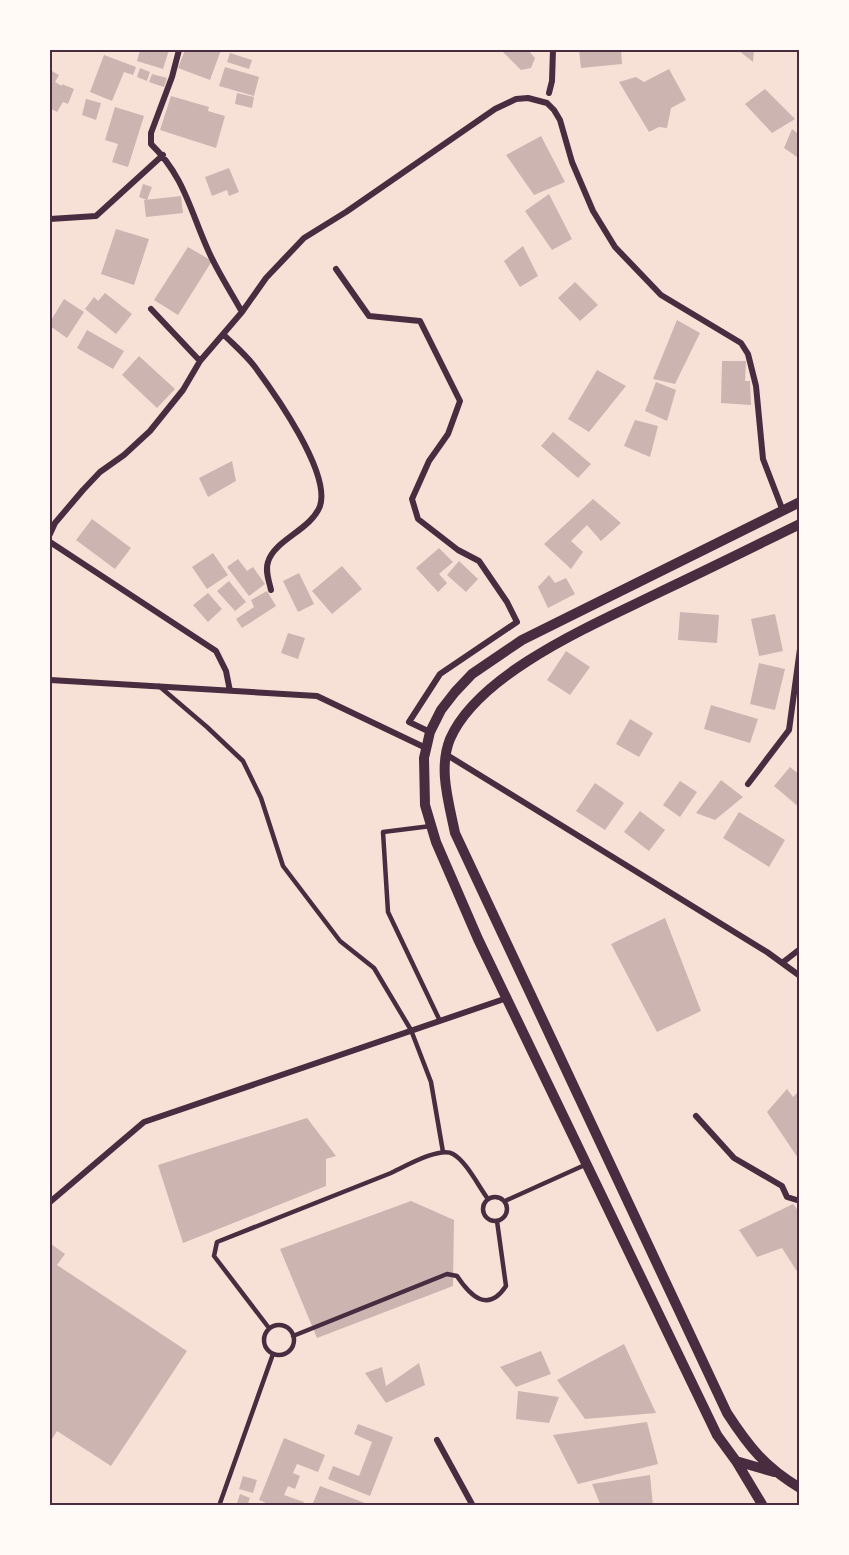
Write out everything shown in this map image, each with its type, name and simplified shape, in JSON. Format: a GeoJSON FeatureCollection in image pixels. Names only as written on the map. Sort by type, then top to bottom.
{"type":"FeatureCollection","features":[{"type":"Feature","properties":{"kind":"street"},"geometry":{"type":"LineString","coordinates":[[179,50],[172,77],[151,133],[151,144],[163,155],[190,201],[208,251],[242,312]]}},
{"type":"Feature","properties":{"kind":"street"},"geometry":{"type":"LineString","coordinates":[[549,93],[552,81],[553,50]]}},
{"type":"Feature","properties":{"kind":"street"},"geometry":{"type":"LineString","coordinates":[[50,534],[55,523],[83,489],[150,431],[183,390],[200,361],[242,312],[266,278],[304,238],[346,212],[495,109],[516,99],[528,98],[547,103],[560,120],[572,162],[593,211],[615,247],[661,296],[729,334],[741,343],[748,354],[756,386],[764,459],[783,511]]}},
{"type":"Feature","properties":{"kind":"street"},"geometry":{"type":"LineString","coordinates":[[50,219],[96,216],[163,155]]}},
{"type":"Feature","properties":{"kind":"street"},"geometry":{"type":"LineString","coordinates":[[336,269],[369,316],[420,321],[437,353],[459,401],[448,434],[429,461],[412,499],[418,519],[458,550],[479,561],[518,622],[440,674],[409,722],[430,732]]}},
{"type":"Feature","properties":{"kind":"street"},"geometry":{"type":"LineString","coordinates":[[151,309],[200,361]]}},
{"type":"Feature","properties":{"kind":"street"},"geometry":{"type":"LineString","coordinates":[[223,334],[254,366],[287,414],[316,466],[321,488],[320,504],[314,518],[278,548],[268,562],[267,571],[271,590]]}},
{"type":"Feature","properties":{"kind":"street"},"geometry":{"type":"LineString","coordinates":[[764,1506],[717,1435],[507,998],[440,852],[425,805],[424,758],[430,732],[441,710],[472,674],[522,640],[800,502]]}},
{"type":"Feature","properties":{"kind":"street"},"geometry":{"type":"LineString","coordinates":[[800,524],[590,627],[534,657],[488,690],[462,720],[450,740],[444,781],[455,833],[727,1413],[747,1444],[774,1472],[800,1488]]}},
{"type":"Feature","properties":{"kind":"street"},"geometry":{"type":"LineString","coordinates":[[50,542],[216,651],[226,671],[230,691]]}},
{"type":"Feature","properties":{"kind":"street"},"geometry":{"type":"LineString","coordinates":[[748,784],[789,730],[800,650]]}},
{"type":"Feature","properties":{"kind":"street"},"geometry":{"type":"LineString","coordinates":[[50,680],[317,696],[426,748]]}},
{"type":"Feature","properties":{"kind":"street"},"geometry":{"type":"LineString","coordinates":[[447,755],[800,976]]}},
{"type":"Feature","properties":{"kind":"street"},"geometry":{"type":"LineString","coordinates":[[782,963],[800,949]]}},
{"type":"Feature","properties":{"kind":"street"},"geometry":{"type":"LineString","coordinates":[[50,1202],[144,1122],[507,998]]}},
{"type":"Feature","properties":{"kind":"street"},"geometry":{"type":"LineString","coordinates":[[696,1116],[734,1158],[782,1186],[787,1197],[800,1201]]}},
{"type":"Feature","properties":{"kind":"street"},"geometry":{"type":"LineString","coordinates":[[437,1440],[473,1506]]}},
{"type":"Feature","properties":{"kind":"street"},"geometry":{"type":"LineString","coordinates":[[736,1461],[774,1472]]}},
{"type":"Feature","properties":{"kind":"lane"},"geometry":{"type":"LineString","coordinates":[[159,686],[243,761],[261,798],[283,866],[340,941],[374,968],[411,1030],[431,1082],[443,1152]]}},
{"type":"Feature","properties":{"kind":"lane"},"geometry":{"type":"LineString","coordinates":[[431,826],[383,832],[388,912],[440,1021]]}},
{"type":"Feature","properties":{"kind":"lane"},"geometry":{"type":"LineString","coordinates":[[269,1329],[214,1256],[217,1242],[443,1152],[452,1153],[460,1160],[488,1199]]}},
{"type":"Feature","properties":{"kind":"lane"},"geometry":{"type":"LineString","coordinates":[[505,1202],[587,1164]]}},
{"type":"Feature","properties":{"kind":"lane"},"geometry":{"type":"LineString","coordinates":[[500,1198],[505,1202],[506,1214],[502,1219],[490,1220],[485,1216],[484,1204],[488,1199],[500,1198]]}},
{"type":"Feature","properties":{"kind":"lane"},"geometry":{"type":"LineString","coordinates":[[293,1336],[447,1274],[457,1276],[467,1291],[476,1298],[486,1301],[494,1298],[501,1294],[506,1286],[496,1221]]}},
{"type":"Feature","properties":{"kind":"lane"},"geometry":{"type":"LineString","coordinates":[[274,1326],[288,1328],[293,1336],[291,1349],[283,1354],[273,1354],[264,1342],[269,1329],[274,1326]]}},
{"type":"Feature","properties":{"kind":"lane"},"geometry":{"type":"LineString","coordinates":[[219,1506],[273,1354]]}},
{"type":"Feature","properties":{"kind":"building"},"geometry":{"type":"Polygon","coordinates":[[[140,50],[169,50],[163,69],[137,61],[140,50]]]}},
{"type":"Feature","properties":{"kind":"building"},"geometry":{"type":"Polygon","coordinates":[[[185,50],[221,50],[210,80],[178,68],[185,50]]]}},
{"type":"Feature","properties":{"kind":"building"},"geometry":{"type":"Polygon","coordinates":[[[501,50],[528,50],[535,58],[531,68],[521,70],[501,50]]]}},
{"type":"Feature","properties":{"kind":"building"},"geometry":{"type":"Polygon","coordinates":[[[579,50],[621,50],[622,64],[581,68],[579,50]]]}},
{"type":"Feature","properties":{"kind":"building"},"geometry":{"type":"Polygon","coordinates":[[[738,50],[754,50],[753,62],[738,50]]]}},
{"type":"Feature","properties":{"kind":"building"},"geometry":{"type":"Polygon","coordinates":[[[230,53],[252,60],[249,69],[227,62],[230,53]]]}},
{"type":"Feature","properties":{"kind":"building"},"geometry":{"type":"Polygon","coordinates":[[[104,55],[136,67],[133,75],[124,72],[112,101],[90,92],[104,55]]]}},
{"type":"Feature","properties":{"kind":"building"},"geometry":{"type":"Polygon","coordinates":[[[225,67],[259,77],[254,96],[219,86],[225,67]]]}},
{"type":"Feature","properties":{"kind":"building"},"geometry":{"type":"Polygon","coordinates":[[[140,68],[150,72],[147,81],[137,77],[140,68]]]}},
{"type":"Feature","properties":{"kind":"building"},"geometry":{"type":"Polygon","coordinates":[[[669,69],[686,100],[671,108],[667,128],[659,127],[649,132],[619,82],[636,77],[644,82],[669,69]]]}},
{"type":"Feature","properties":{"kind":"building"},"geometry":{"type":"Polygon","coordinates":[[[50,70],[59,75],[55,82],[74,89],[68,104],[63,102],[57,112],[50,108],[50,70]]]}},
{"type":"Feature","properties":{"kind":"building"},"geometry":{"type":"Polygon","coordinates":[[[152,74],[167,78],[164,87],[149,82],[152,74]]]}},
{"type":"Feature","properties":{"kind":"building"},"geometry":{"type":"Polygon","coordinates":[[[765,89],[795,119],[772,133],[745,104],[765,89]]]}},
{"type":"Feature","properties":{"kind":"building"},"geometry":{"type":"Polygon","coordinates":[[[237,93],[254,97],[252,108],[235,104],[237,93]]]}},
{"type":"Feature","properties":{"kind":"building"},"geometry":{"type":"Polygon","coordinates":[[[171,96],[209,107],[208,111],[225,116],[216,148],[160,130],[171,96]]]}},
{"type":"Feature","properties":{"kind":"building"},"geometry":{"type":"Polygon","coordinates":[[[86,99],[101,103],[96,120],[82,115],[86,99]]]}},
{"type":"Feature","properties":{"kind":"building"},"geometry":{"type":"Polygon","coordinates":[[[115,107],[144,116],[128,167],[112,162],[118,144],[105,140],[115,107]]]}},
{"type":"Feature","properties":{"kind":"building"},"geometry":{"type":"Polygon","coordinates":[[[792,129],[800,135],[800,159],[784,148],[792,129]]]}},
{"type":"Feature","properties":{"kind":"building"},"geometry":{"type":"Polygon","coordinates":[[[541,136],[565,182],[534,195],[506,155],[541,136]]]}},
{"type":"Feature","properties":{"kind":"building"},"geometry":{"type":"Polygon","coordinates":[[[229,168],[239,192],[229,196],[227,190],[212,196],[205,177],[229,168]]]}},
{"type":"Feature","properties":{"kind":"building"},"geometry":{"type":"Polygon","coordinates":[[[143,184],[152,187],[147,200],[139,197],[143,184]]]}},
{"type":"Feature","properties":{"kind":"building"},"geometry":{"type":"Polygon","coordinates":[[[549,194],[572,239],[552,250],[525,211],[549,194]]]}},
{"type":"Feature","properties":{"kind":"building"},"geometry":{"type":"Polygon","coordinates":[[[181,196],[183,213],[146,217],[144,200],[181,196]]]}},
{"type":"Feature","properties":{"kind":"building"},"geometry":{"type":"Polygon","coordinates":[[[116,229],[149,239],[134,285],[101,274],[116,229]]]}},
{"type":"Feature","properties":{"kind":"building"},"geometry":{"type":"Polygon","coordinates":[[[523,246],[538,276],[520,287],[504,261],[523,246]]]}},
{"type":"Feature","properties":{"kind":"building"},"geometry":{"type":"Polygon","coordinates":[[[188,247],[212,261],[178,315],[154,300],[188,247]]]}},
{"type":"Feature","properties":{"kind":"building"},"geometry":{"type":"Polygon","coordinates":[[[575,282],[598,305],[580,321],[558,298],[575,282]]]}},
{"type":"Feature","properties":{"kind":"building"},"geometry":{"type":"Polygon","coordinates":[[[105,293],[132,314],[116,334],[85,309],[94,297],[98,301],[105,293]]]}},
{"type":"Feature","properties":{"kind":"building"},"geometry":{"type":"Polygon","coordinates":[[[64,299],[84,312],[67,338],[50,326],[50,322],[64,299]]]}},
{"type":"Feature","properties":{"kind":"building"},"geometry":{"type":"Polygon","coordinates":[[[677,320],[700,333],[675,384],[653,379],[677,320]]]}},
{"type":"Feature","properties":{"kind":"building"},"geometry":{"type":"Polygon","coordinates":[[[87,330],[124,351],[113,369],[77,348],[87,330]]]}},
{"type":"Feature","properties":{"kind":"building"},"geometry":{"type":"Polygon","coordinates":[[[139,356],[175,389],[157,408],[122,375],[139,356]]]}},
{"type":"Feature","properties":{"kind":"building"},"geometry":{"type":"Polygon","coordinates":[[[722,361],[746,361],[745,381],[750,381],[751,405],[721,403],[722,361]]]}},
{"type":"Feature","properties":{"kind":"building"},"geometry":{"type":"Polygon","coordinates":[[[597,370],[626,386],[589,432],[568,419],[597,370]]]}},
{"type":"Feature","properties":{"kind":"building"},"geometry":{"type":"Polygon","coordinates":[[[656,382],[676,390],[667,421],[645,411],[656,382]]]}},
{"type":"Feature","properties":{"kind":"building"},"geometry":{"type":"Polygon","coordinates":[[[635,420],[658,426],[650,457],[624,446],[635,420]]]}},
{"type":"Feature","properties":{"kind":"building"},"geometry":{"type":"Polygon","coordinates":[[[553,432],[591,464],[578,478],[541,446],[553,432]]]}},
{"type":"Feature","properties":{"kind":"building"},"geometry":{"type":"Polygon","coordinates":[[[232,461],[236,481],[208,497],[199,478],[232,461]]]}},
{"type":"Feature","properties":{"kind":"building"},"geometry":{"type":"Polygon","coordinates":[[[593,499],[621,523],[601,541],[587,525],[571,541],[583,552],[571,569],[544,544],[593,499]]]}},
{"type":"Feature","properties":{"kind":"building"},"geometry":{"type":"Polygon","coordinates":[[[92,519],[131,548],[115,569],[76,540],[92,519]]]}},
{"type":"Feature","properties":{"kind":"building"},"geometry":{"type":"Polygon","coordinates":[[[439,548],[453,562],[439,574],[447,583],[438,592],[416,568],[439,548]]]}},
{"type":"Feature","properties":{"kind":"building"},"geometry":{"type":"Polygon","coordinates":[[[213,553],[228,575],[207,589],[192,567],[213,553]]]}},
{"type":"Feature","properties":{"kind":"building"},"geometry":{"type":"Polygon","coordinates":[[[238,559],[247,571],[253,567],[265,584],[249,596],[227,567],[238,559]]]}},
{"type":"Feature","properties":{"kind":"building"},"geometry":{"type":"Polygon","coordinates":[[[459,561],[478,579],[466,592],[447,575],[459,561]]]}},
{"type":"Feature","properties":{"kind":"building"},"geometry":{"type":"Polygon","coordinates":[[[342,566],[362,589],[332,614],[312,591],[342,566]]]}},
{"type":"Feature","properties":{"kind":"building"},"geometry":{"type":"Polygon","coordinates":[[[299,573],[314,604],[298,612],[283,581],[299,573]]]}},
{"type":"Feature","properties":{"kind":"building"},"geometry":{"type":"Polygon","coordinates":[[[549,575],[555,583],[566,578],[575,594],[548,608],[538,587],[549,575]]]}},
{"type":"Feature","properties":{"kind":"building"},"geometry":{"type":"Polygon","coordinates":[[[229,581],[246,602],[235,611],[217,591],[229,581]]]}},
{"type":"Feature","properties":{"kind":"building"},"geometry":{"type":"Polygon","coordinates":[[[267,591],[276,606],[242,628],[236,619],[254,607],[251,600],[267,591]]]}},
{"type":"Feature","properties":{"kind":"building"},"geometry":{"type":"Polygon","coordinates":[[[208,593],[222,609],[208,622],[193,605],[208,593]]]}},
{"type":"Feature","properties":{"kind":"building"},"geometry":{"type":"Polygon","coordinates":[[[680,612],[719,615],[717,643],[678,640],[680,612]]]}},
{"type":"Feature","properties":{"kind":"building"},"geometry":{"type":"Polygon","coordinates":[[[775,614],[783,651],[759,656],[751,619],[775,614]]]}},
{"type":"Feature","properties":{"kind":"building"},"geometry":{"type":"Polygon","coordinates":[[[288,633],[305,638],[298,659],[281,653],[288,633]]]}},
{"type":"Feature","properties":{"kind":"building"},"geometry":{"type":"Polygon","coordinates":[[[566,651],[590,667],[570,695],[547,680],[566,651]]]}},
{"type":"Feature","properties":{"kind":"building"},"geometry":{"type":"Polygon","coordinates":[[[759,663],[785,669],[775,710],[750,704],[759,663]]]}},
{"type":"Feature","properties":{"kind":"building"},"geometry":{"type":"Polygon","coordinates":[[[711,705],[758,719],[750,743],[704,729],[711,705]]]}},
{"type":"Feature","properties":{"kind":"building"},"geometry":{"type":"Polygon","coordinates":[[[630,719],[653,733],[639,757],[616,744],[630,719]]]}},
{"type":"Feature","properties":{"kind":"building"},"geometry":{"type":"Polygon","coordinates":[[[790,767],[800,775],[800,808],[774,786],[790,767]]]}},
{"type":"Feature","properties":{"kind":"building"},"geometry":{"type":"Polygon","coordinates":[[[721,780],[743,797],[715,820],[696,813],[721,780]]]}},
{"type":"Feature","properties":{"kind":"building"},"geometry":{"type":"Polygon","coordinates":[[[680,781],[697,792],[680,817],[663,805],[680,781]]]}},
{"type":"Feature","properties":{"kind":"building"},"geometry":{"type":"Polygon","coordinates":[[[595,783],[624,803],[605,830],[576,811],[595,783]]]}},
{"type":"Feature","properties":{"kind":"building"},"geometry":{"type":"Polygon","coordinates":[[[640,811],[665,830],[649,851],[624,832],[640,811]]]}},
{"type":"Feature","properties":{"kind":"building"},"geometry":{"type":"Polygon","coordinates":[[[739,812],[785,840],[769,867],[723,838],[739,812]]]}},
{"type":"Feature","properties":{"kind":"building"},"geometry":{"type":"Polygon","coordinates":[[[665,918],[701,1011],[657,1032],[611,944],[665,918]]]}},
{"type":"Feature","properties":{"kind":"building"},"geometry":{"type":"Polygon","coordinates":[[[787,1089],[793,1097],[800,1090],[800,1161],[767,1112],[787,1089]]]}},
{"type":"Feature","properties":{"kind":"building"},"geometry":{"type":"Polygon","coordinates":[[[307,1118],[336,1156],[326,1159],[326,1186],[183,1243],[158,1165],[307,1118]]]}},
{"type":"Feature","properties":{"kind":"building"},"geometry":{"type":"Polygon","coordinates":[[[411,1201],[454,1220],[453,1286],[317,1338],[280,1249],[411,1201]]]}},
{"type":"Feature","properties":{"kind":"building"},"geometry":{"type":"Polygon","coordinates":[[[793,1204],[800,1213],[800,1276],[782,1248],[757,1257],[739,1230],[793,1204]]]}},
{"type":"Feature","properties":{"kind":"building"},"geometry":{"type":"Polygon","coordinates":[[[51,1244],[65,1254],[57,1265],[187,1351],[111,1466],[57,1431],[50,1442],[51,1244]]]}},
{"type":"Feature","properties":{"kind":"building"},"geometry":{"type":"Polygon","coordinates":[[[624,1344],[656,1413],[585,1419],[557,1380],[624,1344]]]}},
{"type":"Feature","properties":{"kind":"building"},"geometry":{"type":"Polygon","coordinates":[[[541,1351],[551,1374],[516,1387],[500,1367],[541,1351]]]}},
{"type":"Feature","properties":{"kind":"building"},"geometry":{"type":"Polygon","coordinates":[[[419,1363],[425,1385],[386,1403],[365,1373],[382,1367],[386,1386],[419,1363]]]}},
{"type":"Feature","properties":{"kind":"building"},"geometry":{"type":"Polygon","coordinates":[[[518,1391],[559,1397],[549,1423],[516,1419],[518,1391]]]}},
{"type":"Feature","properties":{"kind":"building"},"geometry":{"type":"Polygon","coordinates":[[[647,1422],[658,1464],[578,1484],[553,1435],[647,1422]]]}},
{"type":"Feature","properties":{"kind":"building"},"geometry":{"type":"Polygon","coordinates":[[[358,1424],[393,1437],[370,1496],[328,1479],[333,1466],[359,1476],[372,1442],[354,1434],[358,1424]]]}},
{"type":"Feature","properties":{"kind":"building"},"geometry":{"type":"Polygon","coordinates":[[[284,1438],[325,1455],[318,1472],[297,1464],[293,1473],[300,1476],[295,1489],[288,1486],[284,1495],[304,1502],[302,1506],[273,1506],[259,1500],[284,1438]]]}},
{"type":"Feature","properties":{"kind":"building"},"geometry":{"type":"Polygon","coordinates":[[[650,1475],[653,1506],[601,1506],[592,1484],[650,1475]]]}},
{"type":"Feature","properties":{"kind":"building"},"geometry":{"type":"Polygon","coordinates":[[[243,1476],[257,1480],[253,1493],[239,1489],[243,1476]]]}},
{"type":"Feature","properties":{"kind":"building"},"geometry":{"type":"Polygon","coordinates":[[[320,1486],[365,1503],[364,1506],[320,1506],[313,1503],[320,1486]]]}},
{"type":"Feature","properties":{"kind":"building"},"geometry":{"type":"Polygon","coordinates":[[[240,1494],[250,1498],[247,1506],[236,1506],[240,1494]]]}}]}
